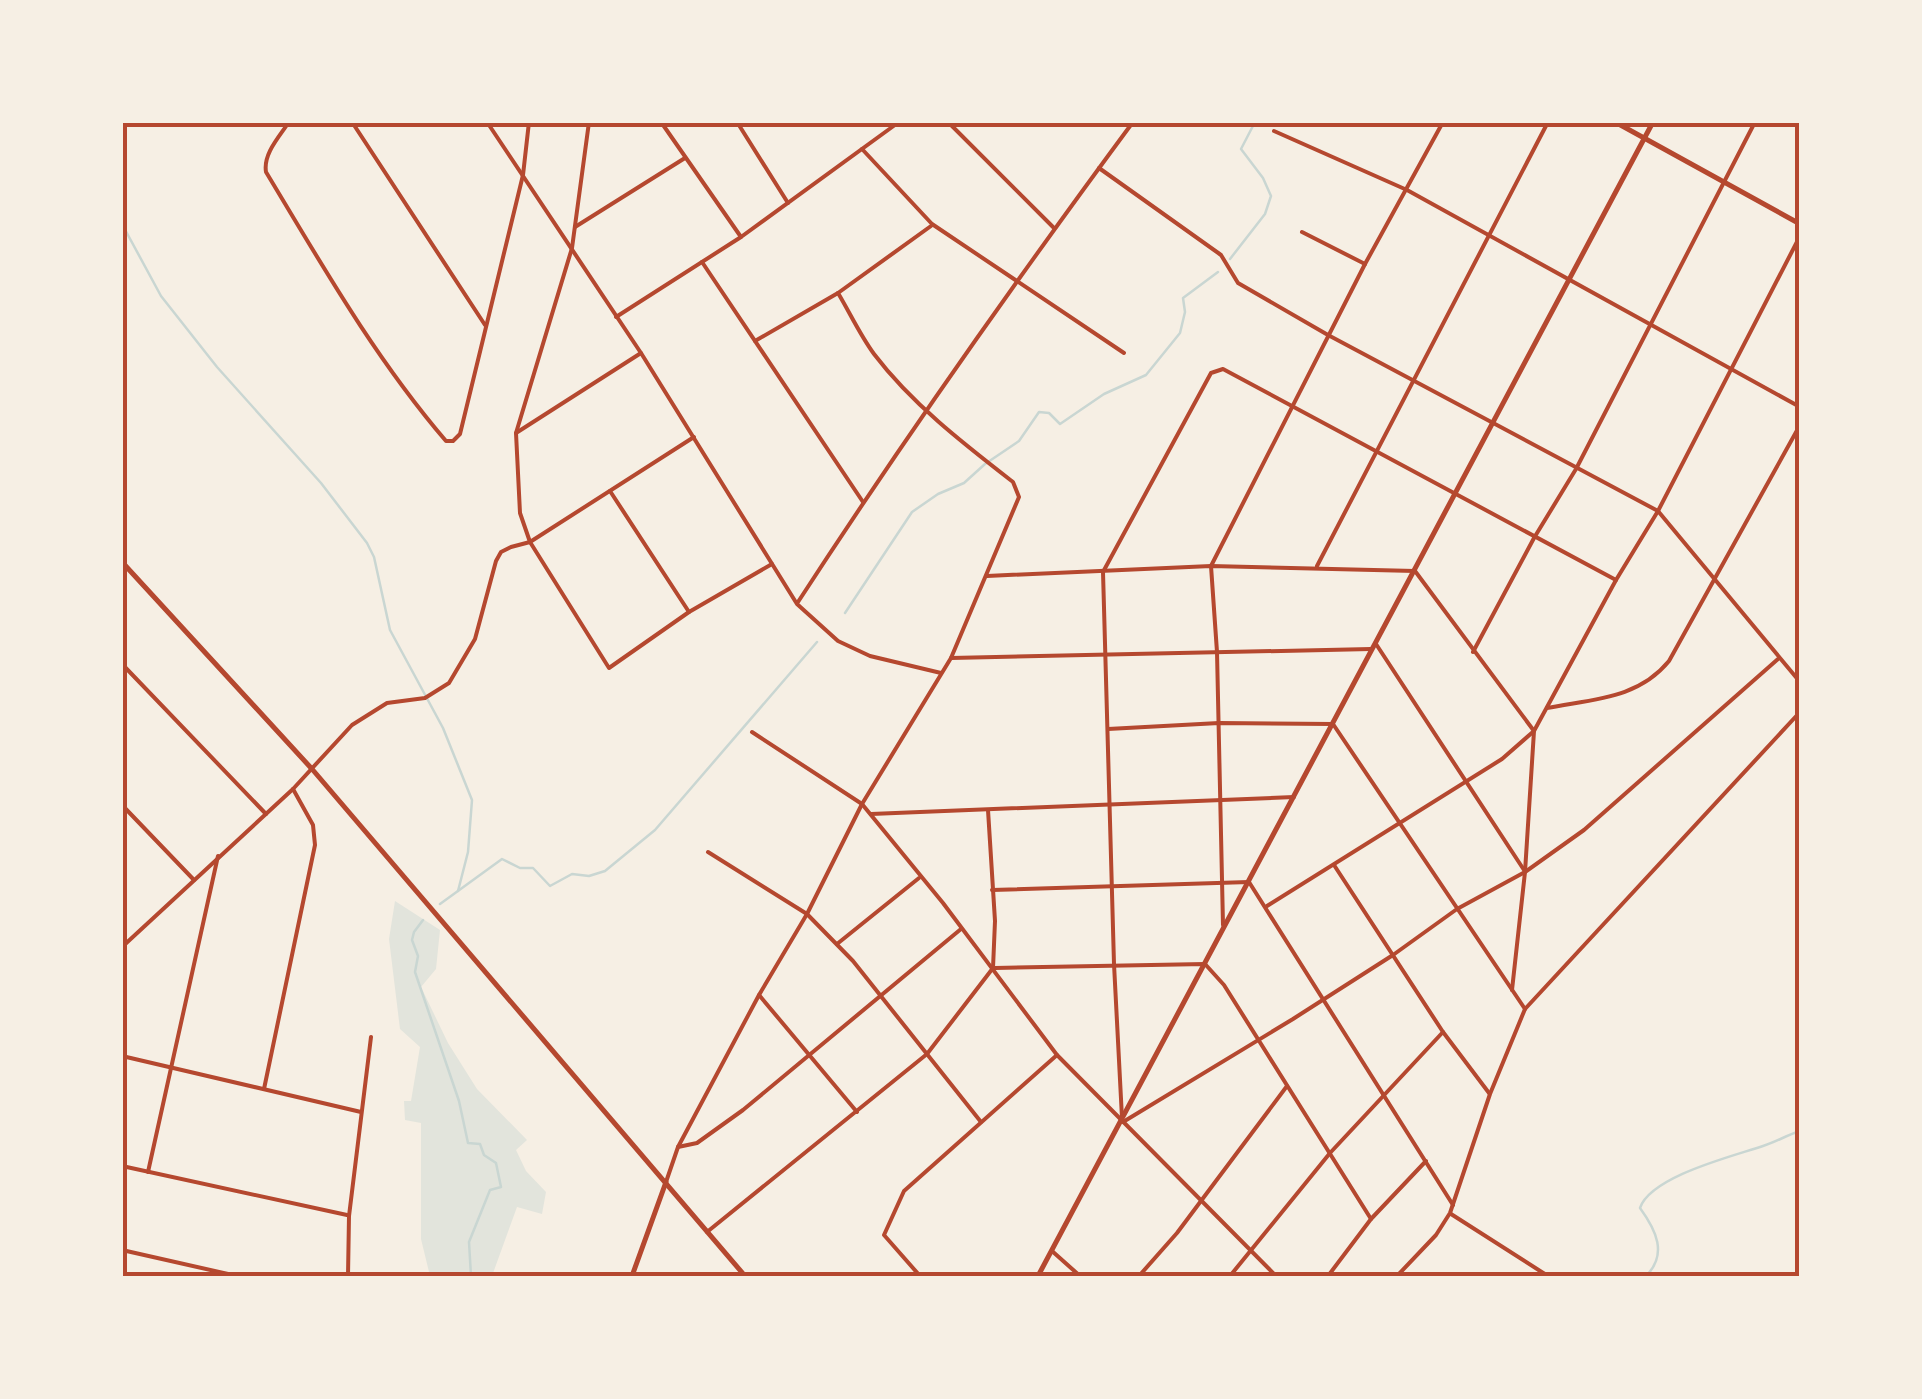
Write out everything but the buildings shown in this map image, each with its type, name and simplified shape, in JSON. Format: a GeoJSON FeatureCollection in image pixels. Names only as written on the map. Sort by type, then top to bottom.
{"type":"FeatureCollection","features":[{"type":"Feature","properties":{"kind":"street"},"geometry":{"type":"LineString","coordinates":[[289,122],[269,154],[266,172],[360,328],[404,391],[446,441],[453,441],[460,434],[523,175],[529,122]]}},
{"type":"Feature","properties":{"kind":"street"},"geometry":{"type":"LineString","coordinates":[[352,122],[485,325]]}},
{"type":"Feature","properties":{"kind":"street"},"geometry":{"type":"LineString","coordinates":[[487,122],[694,436],[797,604],[838,641],[870,656],[941,673]]}},
{"type":"Feature","properties":{"kind":"street"},"geometry":{"type":"LineString","coordinates":[[589,122],[572,248],[516,433],[520,513],[530,542],[609,668],[689,612],[772,564]]}},
{"type":"Feature","properties":{"kind":"street"},"geometry":{"type":"LineString","coordinates":[[662,122],[741,237]]}},
{"type":"Feature","properties":{"kind":"street"},"geometry":{"type":"LineString","coordinates":[[736,122],[788,203]]}},
{"type":"Feature","properties":{"kind":"street"},"geometry":{"type":"LineString","coordinates":[[616,317],[741,237],[898,122]]}},
{"type":"Feature","properties":{"kind":"street"},"geometry":{"type":"LineString","coordinates":[[948,122],[1054,228]]}},
{"type":"Feature","properties":{"kind":"street"},"geometry":{"type":"LineString","coordinates":[[797,604],[863,502],[1054,228],[1133,122]]}},
{"type":"Feature","properties":{"kind":"street"},"geometry":{"type":"LineString","coordinates":[[1223,930],[1217,652],[1211,566],[1328,335],[1443,122]]}},
{"type":"Feature","properties":{"kind":"street"},"geometry":{"type":"LineString","coordinates":[[1316,568],[1548,122]]}},
{"type":"Feature","properties":{"kind":"street"},"geometry":{"type":"LineString","coordinates":[[1615,122],[1800,224]]}},
{"type":"Feature","properties":{"kind":"street"},"geometry":{"type":"LineString","coordinates":[[1038,1276],[1653,122]]}},
{"type":"Feature","properties":{"kind":"street"},"geometry":{"type":"LineString","coordinates":[[1473,652],[1576,469],[1755,122]]}},
{"type":"Feature","properties":{"kind":"street"},"geometry":{"type":"LineString","coordinates":[[1274,131],[1407,190],[1800,408]]}},
{"type":"Feature","properties":{"kind":"street"},"geometry":{"type":"LineString","coordinates":[[862,148],[932,224],[1124,354]]}},
{"type":"Feature","properties":{"kind":"street"},"geometry":{"type":"LineString","coordinates":[[575,227],[685,158]]}},
{"type":"Feature","properties":{"kind":"street"},"geometry":{"type":"LineString","coordinates":[[1099,168],[1220,255],[1238,283],[1658,511],[1800,682]]}},
{"type":"Feature","properties":{"kind":"street"},"geometry":{"type":"LineString","coordinates":[[755,340],[838,292],[932,224]]}},
{"type":"Feature","properties":{"kind":"street"},"geometry":{"type":"LineString","coordinates":[[1302,232],[1366,264]]}},
{"type":"Feature","properties":{"kind":"street"},"geometry":{"type":"LineString","coordinates":[[1267,906],[1502,760],[1534,731],[1658,511],[1800,236]]}},
{"type":"Feature","properties":{"kind":"street"},"geometry":{"type":"LineString","coordinates":[[702,262],[863,502]]}},
{"type":"Feature","properties":{"kind":"street"},"geometry":{"type":"LineString","coordinates":[[632,1276],[678,1148],[759,994],[807,914],[862,804],[951,658],[1019,497],[1014,482],[928,412],[874,353],[838,292]]}},
{"type":"Feature","properties":{"kind":"street"},"geometry":{"type":"LineString","coordinates":[[516,433],[641,354]]}},
{"type":"Feature","properties":{"kind":"street"},"geometry":{"type":"LineString","coordinates":[[1123,1122],[1114,964],[1104,572],[1212,373],[1223,369],[1616,580]]}},
{"type":"Feature","properties":{"kind":"street"},"geometry":{"type":"LineString","coordinates":[[1547,708],[1627,693],[1649,682],[1669,661],[1800,424]]}},
{"type":"Feature","properties":{"kind":"street"},"geometry":{"type":"LineString","coordinates":[[122,947],[293,789],[364,717],[388,703],[433,695],[449,683],[476,640],[496,561],[511,547],[530,542],[694,436]]}},
{"type":"Feature","properties":{"kind":"street"},"geometry":{"type":"LineString","coordinates":[[609,490],[689,612]]}},
{"type":"Feature","properties":{"kind":"street"},"geometry":{"type":"LineString","coordinates":[[122,562],[312,769],[745,1276]]}},
{"type":"Feature","properties":{"kind":"street"},"geometry":{"type":"LineString","coordinates":[[987,576],[1211,566],[1415,570]]}},
{"type":"Feature","properties":{"kind":"street"},"geometry":{"type":"LineString","coordinates":[[1415,570],[1534,731],[1512,990]]}},
{"type":"Feature","properties":{"kind":"street"},"geometry":{"type":"LineString","coordinates":[[951,658],[1374,646]]}},
{"type":"Feature","properties":{"kind":"street"},"geometry":{"type":"LineString","coordinates":[[1374,646],[1525,872]]}},
{"type":"Feature","properties":{"kind":"street"},"geometry":{"type":"LineString","coordinates":[[1123,1122],[1393,956],[1457,909],[1525,872],[1584,830],[1778,659]]}},
{"type":"Feature","properties":{"kind":"street"},"geometry":{"type":"LineString","coordinates":[[122,664],[266,814]]}},
{"type":"Feature","properties":{"kind":"street"},"geometry":{"type":"LineString","coordinates":[[122,679],[130,672]]}},
{"type":"Feature","properties":{"kind":"street"},"geometry":{"type":"LineString","coordinates":[[1397,1276],[1436,1235],[1450,1213],[1490,1094],[1525,1009],[1800,712]]}},
{"type":"Feature","properties":{"kind":"street"},"geometry":{"type":"LineString","coordinates":[[1108,729],[1219,723],[1333,724]]}},
{"type":"Feature","properties":{"kind":"street"},"geometry":{"type":"LineString","coordinates":[[1333,724],[1525,1009]]}},
{"type":"Feature","properties":{"kind":"street"},"geometry":{"type":"LineString","coordinates":[[752,732],[862,804],[1058,1055],[1276,1276]]}},
{"type":"Feature","properties":{"kind":"street"},"geometry":{"type":"LineString","coordinates":[[264,1089],[316,845],[314,825],[293,789]]}},
{"type":"Feature","properties":{"kind":"street"},"geometry":{"type":"LineString","coordinates":[[871,814],[1294,797]]}},
{"type":"Feature","properties":{"kind":"street"},"geometry":{"type":"LineString","coordinates":[[122,805],[194,880]]}},
{"type":"Feature","properties":{"kind":"street"},"geometry":{"type":"LineString","coordinates":[[708,1232],[928,1054],[993,968],[988,810]]}},
{"type":"Feature","properties":{"kind":"street"},"geometry":{"type":"LineString","coordinates":[[708,852],[807,914],[881,996],[981,1122]]}},
{"type":"Feature","properties":{"kind":"street"},"geometry":{"type":"LineString","coordinates":[[148,1172],[218,856]]}},
{"type":"Feature","properties":{"kind":"street"},"geometry":{"type":"LineString","coordinates":[[1334,865],[1443,1032],[1490,1094]]}},
{"type":"Feature","properties":{"kind":"street"},"geometry":{"type":"LineString","coordinates":[[837,944],[920,877]]}},
{"type":"Feature","properties":{"kind":"street"},"geometry":{"type":"LineString","coordinates":[[992,890],[1249,882]]}},
{"type":"Feature","properties":{"kind":"street"},"geometry":{"type":"LineString","coordinates":[[1249,882],[1453,1205]]}},
{"type":"Feature","properties":{"kind":"street"},"geometry":{"type":"LineString","coordinates":[[678,1148],[697,1143],[744,1110],[962,928]]}},
{"type":"Feature","properties":{"kind":"street"},"geometry":{"type":"LineString","coordinates":[[993,968],[1205,964],[1224,985],[1372,1220]]}},
{"type":"Feature","properties":{"kind":"street"},"geometry":{"type":"LineString","coordinates":[[759,994],[857,1112]]}},
{"type":"Feature","properties":{"kind":"street"},"geometry":{"type":"LineString","coordinates":[[1230,1276],[1330,1153],[1443,1032]]}},
{"type":"Feature","properties":{"kind":"street"},"geometry":{"type":"LineString","coordinates":[[348,1276],[349,1216],[371,1037]]}},
{"type":"Feature","properties":{"kind":"street"},"geometry":{"type":"LineString","coordinates":[[920,1276],[884,1235],[904,1190],[1058,1055]]}},
{"type":"Feature","properties":{"kind":"street"},"geometry":{"type":"LineString","coordinates":[[122,1056],[360,1112]]}},
{"type":"Feature","properties":{"kind":"street"},"geometry":{"type":"LineString","coordinates":[[1139,1276],[1287,1086]]}},
{"type":"Feature","properties":{"kind":"street"},"geometry":{"type":"LineString","coordinates":[[1328,1276],[1372,1220],[1426,1162]]}},
{"type":"Feature","properties":{"kind":"street"},"geometry":{"type":"LineString","coordinates":[[122,1166],[349,1216]]}},
{"type":"Feature","properties":{"kind":"street"},"geometry":{"type":"LineString","coordinates":[[1450,1213],[1548,1276]]}},
{"type":"Feature","properties":{"kind":"street"},"geometry":{"type":"LineString","coordinates":[[122,1250],[237,1276]]}},
{"type":"Feature","properties":{"kind":"street"},"geometry":{"type":"LineString","coordinates":[[1052,1251],[1080,1276]]}},
{"type":"Feature","properties":{"kind":"shaded area"},"geometry":{"type":"Polygon","coordinates":[[[395,901],[440,930],[436,969],[421,987],[448,1043],[477,1089],[527,1140],[516,1150],[526,1171],[546,1192],[542,1214],[517,1207],[492,1276],[430,1276],[421,1239],[421,1123],[405,1120],[404,1101],[411,1101],[420,1047],[400,1029],[389,939],[395,901]]]}},
{"type":"Feature","properties":{"kind":"waterway"},"geometry":{"type":"LineString","coordinates":[[1230,259],[1265,214],[1271,196],[1241,149],[1255,122]]}},
{"type":"Feature","properties":{"kind":"waterway"},"geometry":{"type":"LineString","coordinates":[[122,224],[161,296],[217,367],[321,483],[367,543],[374,557],[390,630],[443,728],[472,800],[468,852],[458,891]]}},
{"type":"Feature","properties":{"kind":"waterway"},"geometry":{"type":"LineString","coordinates":[[845,613],[912,512],[938,494],[964,483],[1019,441],[1039,412],[1049,413],[1060,424],[1104,394],[1146,375],[1180,333],[1185,312],[1183,298],[1218,272]]}},
{"type":"Feature","properties":{"kind":"waterway"},"geometry":{"type":"LineString","coordinates":[[440,904],[502,859],[520,868],[533,868],[550,886],[572,874],[589,876],[605,871],[655,830],[817,642]]}},
{"type":"Feature","properties":{"kind":"waterway"},"geometry":{"type":"LineString","coordinates":[[423,920],[412,940],[418,956],[415,972],[459,1101],[468,1143],[480,1144],[484,1155],[496,1163],[501,1187],[490,1190],[469,1242],[471,1276]]}},
{"type":"Feature","properties":{"kind":"waterway"},"geometry":{"type":"LineString","coordinates":[[1646,1276],[1658,1251],[1655,1233],[1640,1208],[1647,1197],[1676,1177],[1800,1131]]}}]}
